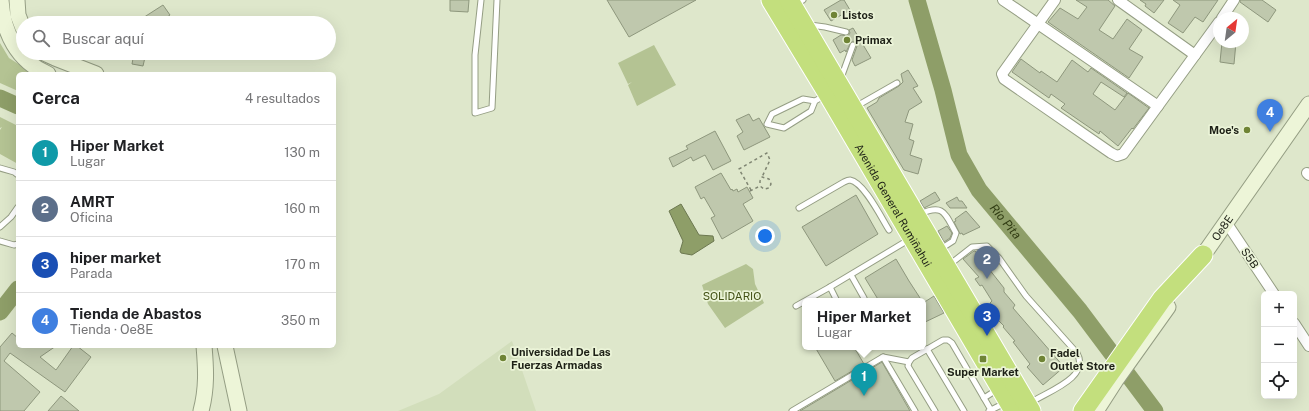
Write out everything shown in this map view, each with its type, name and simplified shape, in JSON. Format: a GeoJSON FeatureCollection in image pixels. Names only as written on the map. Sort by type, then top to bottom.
{"type":"FeatureCollection","features":[{"type":"Feature","properties":{"kind":"highway","name":"Avenida General Rumiñahui"},"geometry":{"type":"LineString","coordinates":[[771,0],[827,93],[875,190],[913,237],[1017,403]]}},
{"type":"Feature","properties":{"kind":"highway","name":"Avenida General Rumiñahui"},"geometry":{"type":"LineString","coordinates":[[795,2],[827,93],[852,109],[941,259],[1017,403]]}},
{"type":"Feature","properties":{"kind":"highway"},"geometry":{"type":"LineString","coordinates":[[1083,411],[1162,299],[1203,255]]}},
{"type":"Feature","properties":{"kind":"street"},"geometry":{"type":"LineString","coordinates":[[1,0],[2,18],[11,40],[16,48]]}},
{"type":"Feature","properties":{"kind":"street"},"geometry":{"type":"LineString","coordinates":[[17,0],[18,16]]}},
{"type":"Feature","properties":{"kind":"street"},"geometry":{"type":"LineString","coordinates":[[1003,0],[1158,106]]}},
{"type":"Feature","properties":{"kind":"street"},"geometry":{"type":"LineString","coordinates":[[1055,0],[1002,74],[1004,78],[1117,156],[1123,154],[1213,30]]}},
{"type":"Feature","properties":{"kind":"street"},"geometry":{"type":"LineString","coordinates":[[1118,0],[1195,55]]}},
{"type":"Feature","properties":{"kind":"street"},"geometry":{"type":"LineString","coordinates":[[1225,12],[1230,1]]}},
{"type":"Feature","properties":{"kind":"street"},"geometry":{"type":"LineString","coordinates":[[26,60],[45,72]]}},
{"type":"Feature","properties":{"kind":"street"},"geometry":{"type":"LineString","coordinates":[[60,60],[91,72]]}},
{"type":"Feature","properties":{"kind":"street","name":"Oe8E"},"geometry":{"type":"LineString","coordinates":[[1096,411],[1116,380],[1309,104]]}},
{"type":"Feature","properties":{"kind":"street","name":"S5B"},"geometry":{"type":"LineString","coordinates":[[1226,222],[1272,291]]}},
{"type":"Feature","properties":{"kind":"street"},"geometry":{"type":"LineString","coordinates":[[1297,327],[1309,346]]}},
{"type":"Feature","properties":{"kind":"street"},"geometry":{"type":"LineString","coordinates":[[202,411],[206,381],[204,348]]}},
{"type":"Feature","properties":{"kind":"street"},"geometry":{"type":"LineString","coordinates":[[225,348],[239,411]]}},
{"type":"Feature","properties":{"kind":"lane"},"geometry":{"type":"LineString","coordinates":[[481,0],[475,55],[475,113],[492,108],[497,0]]}},
{"type":"Feature","properties":{"kind":"lane"},"geometry":{"type":"LineString","coordinates":[[803,24],[846,32]]}},
{"type":"Feature","properties":{"kind":"lane"},"geometry":{"type":"LineString","coordinates":[[827,93],[803,99],[772,114],[767,124],[784,128],[811,111],[827,93],[853,45]]}},
{"type":"Feature","properties":{"kind":"lane"},"geometry":{"type":"LineString","coordinates":[[852,109],[897,83]]}},
{"type":"Feature","properties":{"kind":"lane"},"geometry":{"type":"LineString","coordinates":[[0,168],[16,174]]}},
{"type":"Feature","properties":{"kind":"lane"},"geometry":{"type":"LineString","coordinates":[[799,208],[844,182],[851,180],[875,190],[889,230]]}},
{"type":"Feature","properties":{"kind":"lane"},"geometry":{"type":"LineString","coordinates":[[916,216],[936,209],[943,211],[956,233],[953,242],[941,259]]}},
{"type":"Feature","properties":{"kind":"lane"},"geometry":{"type":"LineString","coordinates":[[0,227],[12,217],[16,211]]}},
{"type":"Feature","properties":{"kind":"lane"},"geometry":{"type":"LineString","coordinates":[[810,298],[913,237]]}},
{"type":"Feature","properties":{"kind":"lane"},"geometry":{"type":"LineString","coordinates":[[0,242],[16,244]]}},
{"type":"Feature","properties":{"kind":"lane"},"geometry":{"type":"LineString","coordinates":[[941,259],[972,247],[987,246],[999,258],[1026,296],[1077,353],[1080,359],[1080,368],[1069,381],[1037,398],[1017,403],[1002,404],[991,411],[952,343],[948,340],[943,340],[927,349],[964,411]]}},
{"type":"Feature","properties":{"kind":"lane"},"geometry":{"type":"LineString","coordinates":[[851,275],[864,298]]}},
{"type":"Feature","properties":{"kind":"lane"},"geometry":{"type":"LineString","coordinates":[[830,287],[836,298]]}},
{"type":"Feature","properties":{"kind":"lane"},"geometry":{"type":"LineString","coordinates":[[796,306],[802,303]]}},
{"type":"Feature","properties":{"kind":"lane"},"geometry":{"type":"LineString","coordinates":[[925,350],[912,358],[908,366],[935,411]]}},
{"type":"Feature","properties":{"kind":"lane"},"geometry":{"type":"LineString","coordinates":[[792,411],[883,357],[909,362]]}},
{"type":"Feature","properties":{"kind":"lane"},"geometry":{"type":"LineString","coordinates":[[883,357],[915,411]]}},
{"type":"Feature","properties":{"kind":"lane"},"geometry":{"type":"LineString","coordinates":[[984,398],[1017,403]]}},
{"type":"Feature","properties":{"kind":"path"},"geometry":{"type":"LineString","coordinates":[[767,153],[770,160],[760,181],[760,186],[751,190],[738,169],[767,153]]}},
{"type":"Feature","properties":{"kind":"path"},"geometry":{"type":"LineString","coordinates":[[760,186],[764,189],[769,188],[771,184],[769,179],[762,177]]}},
{"type":"Feature","properties":{"kind":"shaded area"},"geometry":{"type":"Polygon","coordinates":[[[681,204],[699,235],[713,236],[714,241],[692,255],[681,253],[680,251],[683,241],[669,211],[681,204]]]}},
{"type":"Feature","properties":{"kind":"shaded area","name":"Universidad De Las Fuerzas Armadas"},"geometry":{"type":"Polygon","coordinates":[[[512,341],[536,411],[398,411],[439,394],[512,341]]]}},
{"type":"Feature","properties":{"kind":"green space"},"geometry":{"type":"Polygon","coordinates":[[[0,43],[9,58],[31,72],[16,72],[16,90],[0,83],[0,43]]]}},
{"type":"Feature","properties":{"kind":"green space"},"geometry":{"type":"Polygon","coordinates":[[[654,45],[676,85],[637,106],[628,85],[632,82],[628,84],[618,63],[654,45]]]}},
{"type":"Feature","properties":{"kind":"green space"},"geometry":{"type":"Polygon","coordinates":[[[0,117],[16,125],[16,163],[0,154],[0,130],[2,127],[0,128],[0,117]]]}},
{"type":"Feature","properties":{"kind":"green space","name":"SOLIDARIO"},"geometry":{"type":"Polygon","coordinates":[[[746,264],[753,269],[755,284],[764,303],[725,328],[708,304],[702,285],[746,264]]]}},
{"type":"Feature","properties":{"kind":"building"},"geometry":{"type":"Polygon","coordinates":[[[450,0],[469,0],[468,12],[450,11],[450,0]]]}},
{"type":"Feature","properties":{"kind":"building"},"geometry":{"type":"Polygon","coordinates":[[[607,0],[696,0],[629,37],[607,0]]]}},
{"type":"Feature","properties":{"kind":"building","name":"Listos"},"geometry":{"type":"Polygon","coordinates":[[[841,0],[844,0],[850,10],[831,21],[824,10],[841,0]]]}},
{"type":"Feature","properties":{"kind":"building"},"geometry":{"type":"Polygon","coordinates":[[[1076,0],[1108,0],[1115,6],[1099,30],[1113,39],[1127,19],[1142,30],[1129,49],[1143,57],[1129,78],[1048,22],[1060,8],[1078,19],[1087,7],[1076,0]]]}},
{"type":"Feature","properties":{"kind":"building"},"geometry":{"type":"Polygon","coordinates":[[[1140,0],[1164,0],[1154,13],[1140,0]]]}},
{"type":"Feature","properties":{"kind":"building"},"geometry":{"type":"Polygon","coordinates":[[[1173,0],[1218,0],[1203,22],[1195,17],[1183,33],[1168,23],[1180,5],[1173,0]]]}},
{"type":"Feature","properties":{"kind":"building"},"geometry":{"type":"Polygon","coordinates":[[[1240,0],[1262,0],[1276,10],[1268,22],[1240,2],[1240,0]]]}},
{"type":"Feature","properties":{"kind":"building"},"geometry":{"type":"Polygon","coordinates":[[[163,5],[170,15],[169,16],[146,16],[163,5]]]}},
{"type":"Feature","properties":{"kind":"building"},"geometry":{"type":"Polygon","coordinates":[[[853,28],[871,58],[855,66],[852,60],[857,46],[856,42],[851,42],[846,52],[845,50],[840,53],[833,40],[841,35],[848,36],[850,33],[849,30],[853,28]]]}},
{"type":"Feature","properties":{"kind":"building"},"geometry":{"type":"Polygon","coordinates":[[[1221,48],[1235,48],[1234,64],[1220,62],[1221,48]]]}},
{"type":"Feature","properties":{"kind":"building"},"geometry":{"type":"Polygon","coordinates":[[[1021,59],[1040,73],[1041,71],[1057,82],[1072,60],[1088,72],[1091,68],[1127,93],[1124,97],[1101,82],[1093,94],[1115,110],[1128,93],[1149,108],[1118,146],[1100,131],[1099,134],[1061,108],[1065,104],[1051,94],[1049,98],[1012,72],[1021,59]]]}},
{"type":"Feature","properties":{"kind":"building"},"geometry":{"type":"Polygon","coordinates":[[[133,60],[144,60],[143,66],[132,64],[133,60]]]}},
{"type":"Feature","properties":{"kind":"building"},"geometry":{"type":"Polygon","coordinates":[[[908,70],[918,86],[913,88],[922,102],[909,110],[905,122],[913,124],[909,139],[914,141],[910,155],[922,159],[918,174],[904,170],[867,108],[877,102],[879,98],[899,86],[903,82],[901,74],[908,70]]]}},
{"type":"Feature","properties":{"kind":"building"},"geometry":{"type":"Polygon","coordinates":[[[749,114],[753,121],[759,118],[770,137],[744,150],[737,136],[743,132],[736,120],[749,114]]]}},
{"type":"Feature","properties":{"kind":"building"},"geometry":{"type":"Polygon","coordinates":[[[715,131],[731,161],[713,170],[705,155],[693,161],[691,157],[673,167],[669,158],[688,149],[686,146],[715,131]]]}},
{"type":"Feature","properties":{"kind":"building"},"geometry":{"type":"Polygon","coordinates":[[[721,173],[731,190],[732,189],[733,191],[737,189],[738,192],[747,187],[753,198],[743,204],[753,221],[722,239],[711,218],[715,216],[704,197],[701,199],[695,187],[721,173]]]}},
{"type":"Feature","properties":{"kind":"building"},"geometry":{"type":"Polygon","coordinates":[[[935,192],[940,200],[924,208],[920,201],[935,192]]]}},
{"type":"Feature","properties":{"kind":"building"},"geometry":{"type":"Polygon","coordinates":[[[856,195],[878,234],[826,266],[802,227],[856,195]]]}},
{"type":"Feature","properties":{"kind":"building"},"geometry":{"type":"Polygon","coordinates":[[[957,197],[959,201],[962,201],[967,208],[950,208],[946,203],[957,197]]]}},
{"type":"Feature","properties":{"kind":"building"},"geometry":{"type":"Polygon","coordinates":[[[966,211],[980,227],[963,235],[962,233],[960,234],[954,222],[956,221],[955,219],[966,211]]]}},
{"type":"Feature","properties":{"kind":"building"},"geometry":{"type":"Polygon","coordinates":[[[947,226],[952,233],[950,238],[944,242],[938,231],[947,226]]]}},
{"type":"Feature","properties":{"kind":"building"},"geometry":{"type":"Polygon","coordinates":[[[974,251],[989,267],[1004,288],[1004,292],[1015,305],[1013,308],[1064,367],[1043,385],[1027,367],[1030,364],[1013,342],[1015,341],[1003,327],[1004,326],[997,319],[999,317],[990,303],[992,301],[982,285],[980,286],[975,279],[979,277],[963,259],[974,251]]]}},
{"type":"Feature","properties":{"kind":"building"},"geometry":{"type":"Polygon","coordinates":[[[896,259],[920,298],[877,298],[865,278],[896,259]]]}},
{"type":"Feature","properties":{"kind":"building"},"geometry":{"type":"Polygon","coordinates":[[[934,296],[944,313],[926,322],[926,301],[934,296]]]}},
{"type":"Feature","properties":{"kind":"building"},"geometry":{"type":"Polygon","coordinates":[[[12,333],[16,336],[16,348],[53,348],[40,357],[56,370],[72,348],[80,348],[91,357],[65,392],[10,353],[4,361],[40,392],[24,411],[0,411],[0,347],[12,333]]]}},
{"type":"Feature","properties":{"kind":"building"},"geometry":{"type":"Polygon","coordinates":[[[817,350],[856,350],[864,364],[835,381],[817,350]]]}},
{"type":"Feature","properties":{"kind":"building"},"geometry":{"type":"Polygon","coordinates":[[[882,362],[910,411],[800,411],[882,362]]]}},
{"type":"Feature","properties":{"kind":"building"},"geometry":{"type":"Polygon","coordinates":[[[61,396],[79,411],[48,411],[61,396]]]}},
{"type":"Feature","properties":{"kind":"waterway","name":"Río Pita"},"geometry":{"type":"LineString","coordinates":[[917,0],[943,90],[959,155],[979,190],[1080,311],[1155,411]]}},
{"type":"Feature","properties":{"kind":"waterway"},"geometry":{"type":"LineString","coordinates":[[0,98],[16,105]]}},
{"type":"Feature","properties":{"kind":"waterway"},"geometry":{"type":"LineString","coordinates":[[0,312],[16,292]]}},
{"type":"Feature","properties":{"kind":"place","name":"Listos"},"geometry":{"type":"Point","coordinates":[834,15]}},
{"type":"Feature","properties":{"kind":"place","name":"Primax"},"geometry":{"type":"Point","coordinates":[847,40]}},
{"type":"Feature","properties":{"kind":"place","name":"Moe's"},"geometry":{"type":"Point","coordinates":[1247,130]}},
{"type":"Feature","properties":{"kind":"place","name":"Tienda de Abastos"},"geometry":{"type":"Point","coordinates":[1270,132]}},
{"type":"Feature","properties":{"kind":"place","name":"AMRT"},"geometry":{"type":"Point","coordinates":[987,279]}},
{"type":"Feature","properties":{"kind":"place","name":"hiper market"},"geometry":{"type":"Point","coordinates":[987,336]}},
{"type":"Feature","properties":{"kind":"place","name":"Universidad De Las Fuerzas Armadas"},"geometry":{"type":"Point","coordinates":[503,358]}},
{"type":"Feature","properties":{"kind":"place","name":"Super Market"},"geometry":{"type":"Point","coordinates":[983,359]}},
{"type":"Feature","properties":{"kind":"place","name":"Fadel Outlet Store"},"geometry":{"type":"Point","coordinates":[1042,359]}},
{"type":"Feature","properties":{"kind":"place","name":"Hiper Market"},"geometry":{"type":"Point","coordinates":[864,396]}}]}
